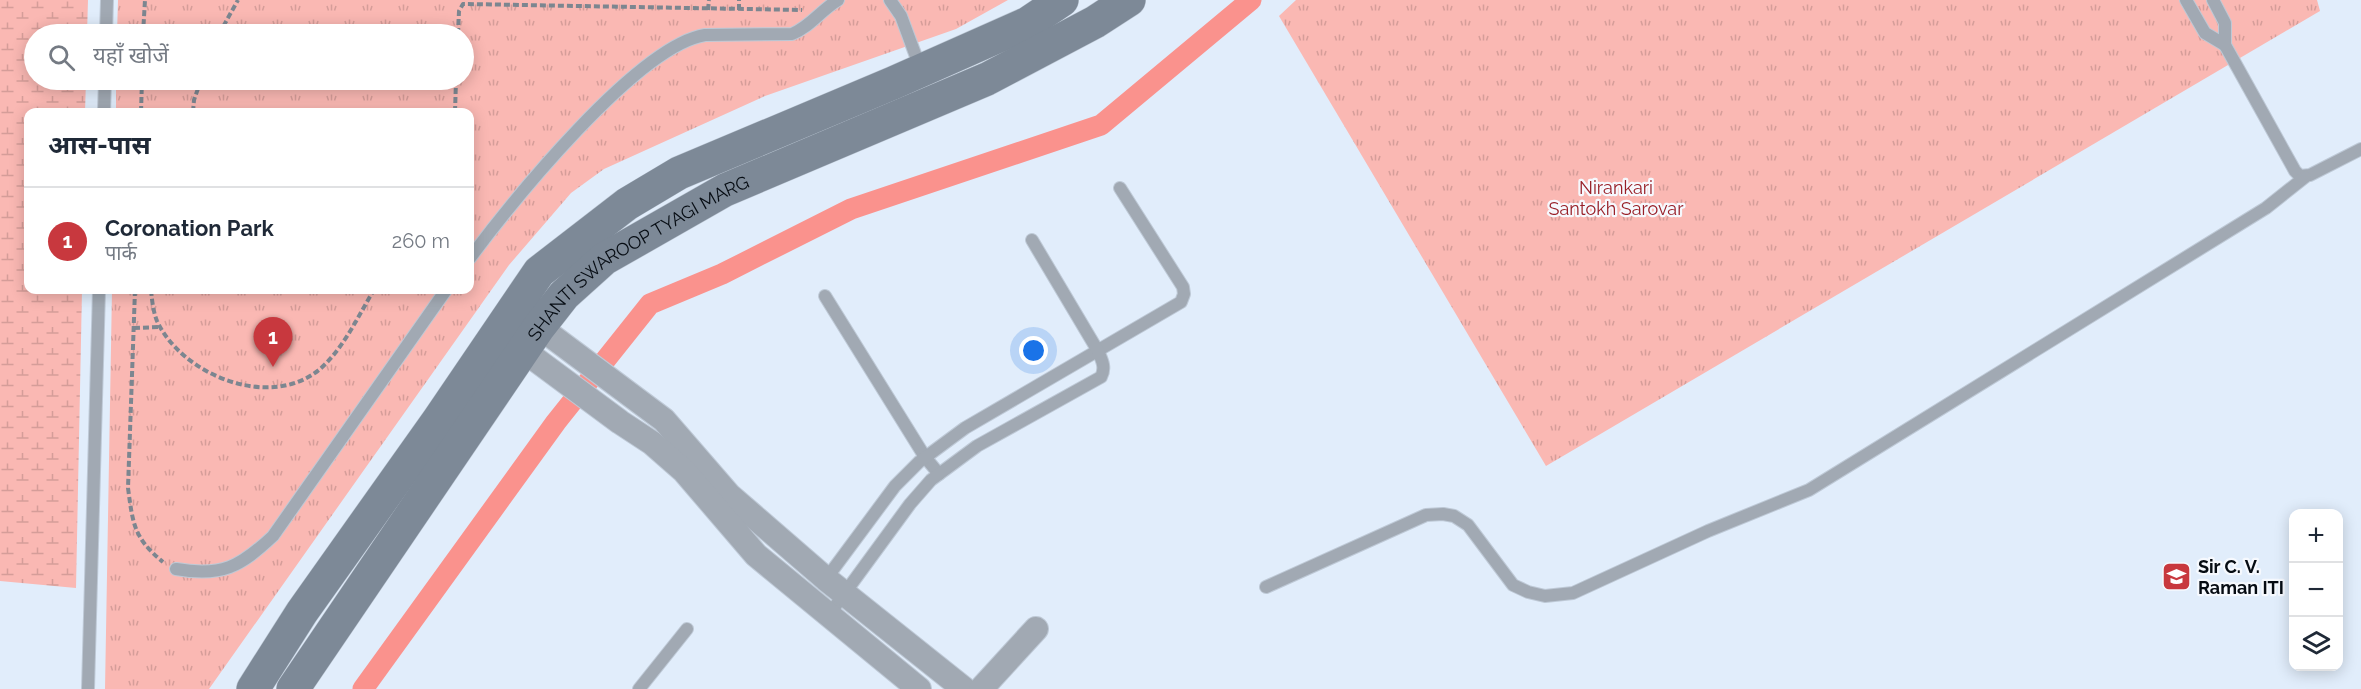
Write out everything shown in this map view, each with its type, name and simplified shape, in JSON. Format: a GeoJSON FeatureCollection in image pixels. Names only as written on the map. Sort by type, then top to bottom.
{"type":"FeatureCollection","features":[{"type":"Feature","properties":{"kind":"main road","name":"SHANTI SWAROOP TYAGI MARG"},"geometry":{"type":"LineString","coordinates":[[253,689],[302,612],[439,419],[539,272],[627,204],[679,173],[921,71],[1028,23],[1062,0]]}},
{"type":"Feature","properties":{"kind":"main road","name":"SHANTI SWAROOP TYAGI MARG"},"geometry":{"type":"LineString","coordinates":[[293,689],[532,339],[564,295],[604,259],[725,190],[987,79],[1095,22],[1129,0]]}},
{"type":"Feature","properties":{"kind":"street"},"geometry":{"type":"LineString","coordinates":[[506,319],[532,339],[560,376],[620,422],[693,468],[729,495],[826,579],[967,689],[1036,629]]}},
{"type":"Feature","properties":{"kind":"street"},"geometry":{"type":"LineString","coordinates":[[532,339],[575,355],[664,420],[693,468],[756,555],[919,689]]}},
{"type":"Feature","properties":{"kind":"street"},"geometry":{"type":"LineString","coordinates":[[809,600],[826,579]]}},
{"type":"Feature","properties":{"kind":"lane"},"geometry":{"type":"LineString","coordinates":[[106,24],[107,0]]}},
{"type":"Feature","properties":{"kind":"lane"},"geometry":{"type":"LineString","coordinates":[[474,253],[530,183],[581,127],[633,76],[675,45],[692,37],[705,35],[792,34],[804,30],[822,11],[838,0]]}},
{"type":"Feature","properties":{"kind":"lane"},"geometry":{"type":"LineString","coordinates":[[890,0],[901,16],[921,71]]}},
{"type":"Feature","properties":{"kind":"lane"},"geometry":{"type":"LineString","coordinates":[[2186,0],[2205,33],[2225,45]]}},
{"type":"Feature","properties":{"kind":"lane"},"geometry":{"type":"LineString","coordinates":[[2213,0],[2225,23],[2225,45],[2295,171],[2305,177]]}},
{"type":"Feature","properties":{"kind":"lane"},"geometry":{"type":"LineString","coordinates":[[104,108],[105,90]]}},
{"type":"Feature","properties":{"kind":"lane"},"geometry":{"type":"LineString","coordinates":[[1266,587],[1426,515],[1443,514],[1454,516],[1468,525],[1514,585],[1528,592],[1545,596],[1573,593],[1708,531],[1809,490],[2266,208],[2305,177],[2361,149]]}},
{"type":"Feature","properties":{"kind":"lane"},"geometry":{"type":"LineString","coordinates":[[826,579],[895,486],[925,457],[965,428],[1181,302],[1184,294],[1183,287],[1120,188]]}},
{"type":"Feature","properties":{"kind":"lane"},"geometry":{"type":"LineString","coordinates":[[828,616],[910,504],[939,474],[977,446],[1095,382],[1104,371],[1098,351],[1032,240]]}},
{"type":"Feature","properties":{"kind":"lane"},"geometry":{"type":"LineString","coordinates":[[88,689],[99,294]]}},
{"type":"Feature","properties":{"kind":"lane"},"geometry":{"type":"LineString","coordinates":[[176,569],[200,573],[226,569],[250,557],[273,536],[443,294]]}},
{"type":"Feature","properties":{"kind":"lane"},"geometry":{"type":"LineString","coordinates":[[825,296],[925,457],[939,474]]}},
{"type":"Feature","properties":{"kind":"lane"},"geometry":{"type":"LineString","coordinates":[[639,689],[687,629]]}},
{"type":"Feature","properties":{"kind":"path"},"geometry":{"type":"LineString","coordinates":[[144,24],[145,0]]}},
{"type":"Feature","properties":{"kind":"path"},"geometry":{"type":"LineString","coordinates":[[225,24],[238,0]]}},
{"type":"Feature","properties":{"kind":"path"},"geometry":{"type":"LineString","coordinates":[[627,0],[627,8]]}},
{"type":"Feature","properties":{"kind":"path"},"geometry":{"type":"LineString","coordinates":[[708,9],[709,0]]}},
{"type":"Feature","properties":{"kind":"path"},"geometry":{"type":"LineString","coordinates":[[739,0],[739,10]]}},
{"type":"Feature","properties":{"kind":"path"},"geometry":{"type":"LineString","coordinates":[[458,24],[459,12],[463,4],[521,2],[627,8],[822,11]]}},
{"type":"Feature","properties":{"kind":"path"},"geometry":{"type":"LineString","coordinates":[[141,108],[142,90]]}},
{"type":"Feature","properties":{"kind":"path"},"geometry":{"type":"LineString","coordinates":[[194,108],[198,90]]}},
{"type":"Feature","properties":{"kind":"path"},"geometry":{"type":"LineString","coordinates":[[455,108],[456,90]]}},
{"type":"Feature","properties":{"kind":"path"},"geometry":{"type":"LineString","coordinates":[[135,294],[128,488],[132,517],[139,539],[164,564],[176,569]]}},
{"type":"Feature","properties":{"kind":"path"},"geometry":{"type":"LineString","coordinates":[[151,294],[152,304],[161,327],[180,352],[205,371],[231,383],[254,387],[278,386],[300,380],[319,370],[348,334],[372,294]]}},
{"type":"Feature","properties":{"kind":"path"},"geometry":{"type":"LineString","coordinates":[[134,328],[161,327]]}},
{"type":"Feature","properties":{"kind":"green space"},"geometry":{"type":"Polygon","coordinates":[[[0,0],[88,0],[87,24],[24,24],[24,90],[86,90],[85,108],[24,108],[24,294],[82,294],[76,588],[0,581],[0,0]]]}},
{"type":"Feature","properties":{"kind":"green space"},"geometry":{"type":"Polygon","coordinates":[[[118,0],[1008,0],[956,29],[765,96],[604,169],[571,193],[509,265],[209,689],[105,689],[112,294],[474,294],[474,108],[116,108],[116,90],[474,90],[474,24],[117,24],[118,0]]]}},
{"type":"Feature","properties":{"kind":"green space","name":"Nirankari Santokh Sarovar"},"geometry":{"type":"Polygon","coordinates":[[[1296,0],[2317,0],[2320,11],[1546,466],[1279,16],[1296,0]]]}},
{"type":"Feature","properties":{"kind":"waterway"},"geometry":{"type":"LineString","coordinates":[[363,689],[556,422],[650,304],[722,274],[851,209],[1101,125],[1251,0]]}},
{"type":"Feature","properties":{"kind":"place","name":"Coronation Park"},"geometry":{"type":"Point","coordinates":[273,367]}},
{"type":"Feature","properties":{"kind":"place","name":"Sir C. V. Raman ITI"},"geometry":{"type":"Point","coordinates":[2177,576]}}]}
